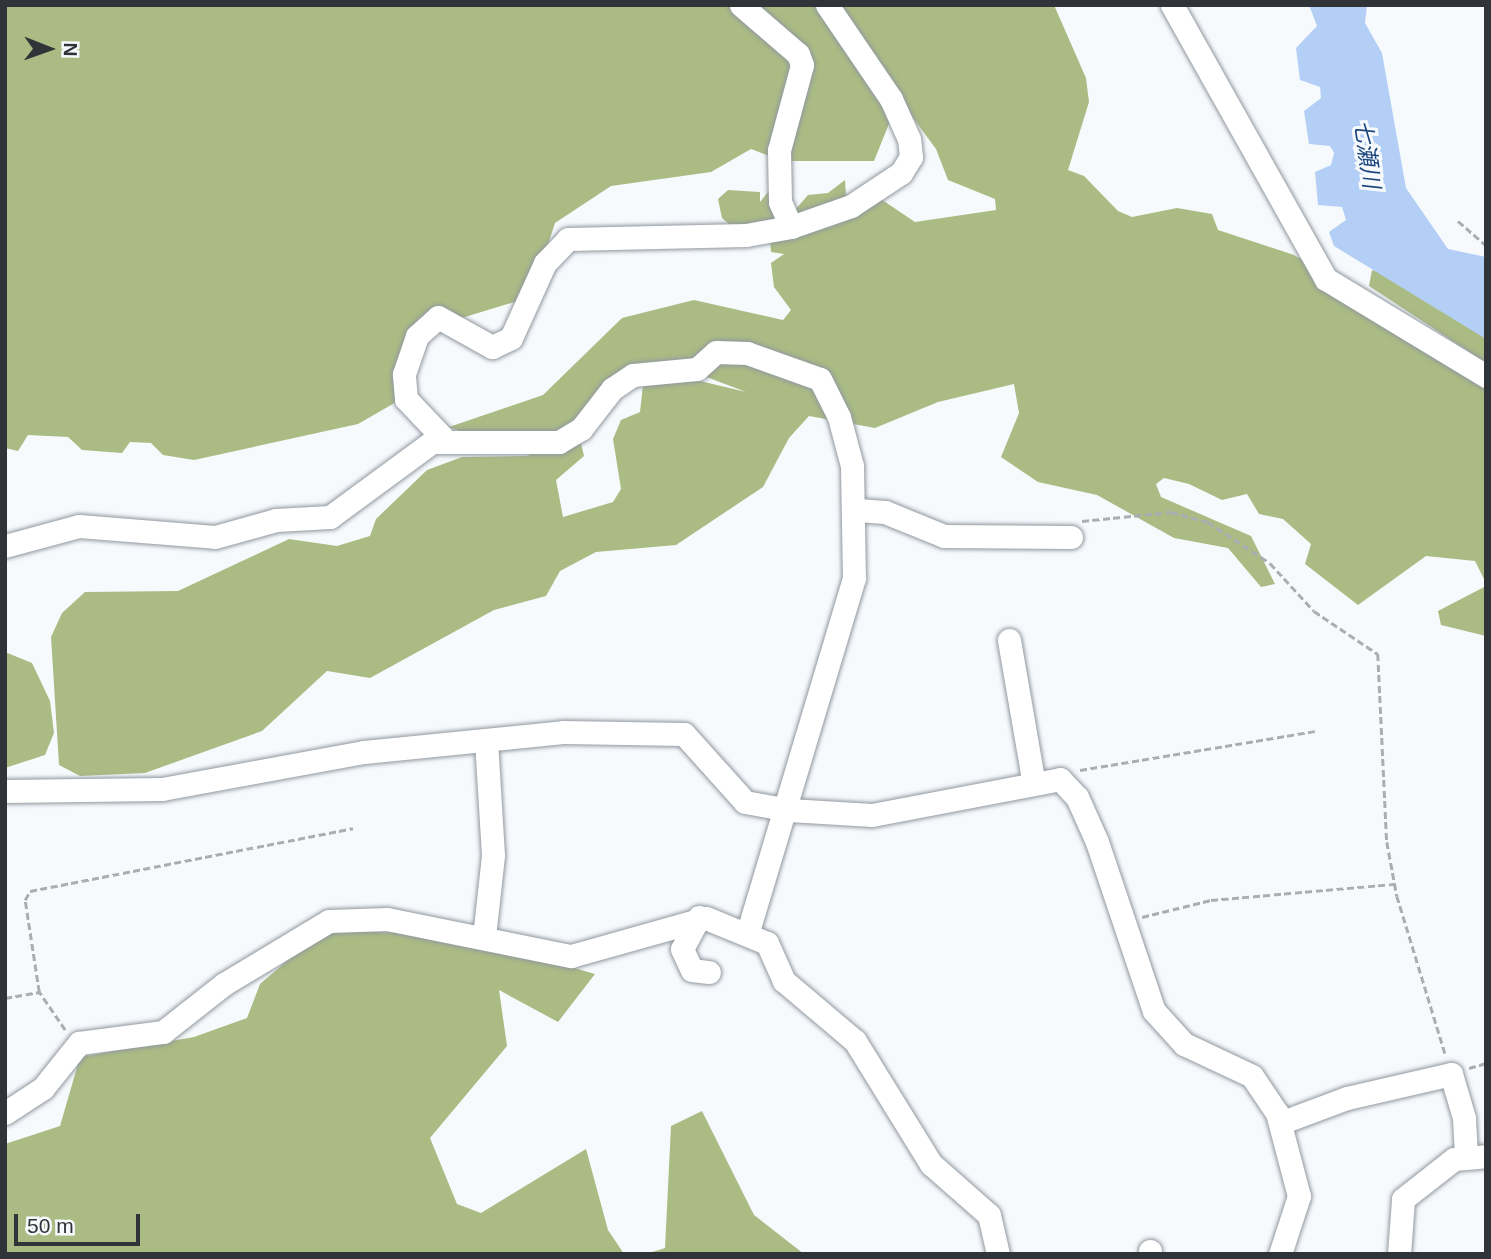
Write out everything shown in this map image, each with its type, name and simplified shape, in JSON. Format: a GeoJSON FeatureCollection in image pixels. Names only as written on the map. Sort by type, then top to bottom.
{"type":"FeatureCollection","features":[{"type":"Feature","properties":{"kind":"street"},"geometry":{"type":"LineString","coordinates":[[741,5],[798,54],[802,65],[779,150],[780,202],[791,227]]}},
{"type":"Feature","properties":{"kind":"street"},"geometry":{"type":"LineString","coordinates":[[446,441],[406,400],[404,374],[417,336],[438,317],[492,347],[510,338],[545,263],[568,239],[746,235],[791,227],[882,191],[911,157],[891,99],[827,5]]}},
{"type":"Feature","properties":{"kind":"street"},"geometry":{"type":"LineString","coordinates":[[1172,5],[1326,279],[1486,376]]}},
{"type":"Feature","properties":{"kind":"street"},"geometry":{"type":"LineString","coordinates":[[5,546],[79,526],[215,537],[276,520],[330,517],[432,442],[490,446],[559,442],[581,429],[612,389],[633,375],[697,369],[716,352],[747,352],[820,379],[847,440],[857,510],[850,595],[811,705],[789,810],[748,931]]}},
{"type":"Feature","properties":{"kind":"street"},"geometry":{"type":"LineString","coordinates":[[857,510],[885,512],[944,536],[1071,537]]}},
{"type":"Feature","properties":{"kind":"street"},"geometry":{"type":"LineString","coordinates":[[1009,640],[1034,779]]}},
{"type":"Feature","properties":{"kind":"street"},"geometry":{"type":"LineString","coordinates":[[5,791],[179,787],[341,755],[563,732],[676,732],[697,745],[745,802],[789,810],[872,815],[1034,779],[1065,781],[1097,842],[1122,922],[1163,1024],[1184,1044],[1252,1076],[1280,1123],[1298,1196],[1280,1254]]}},
{"type":"Feature","properties":{"kind":"street"},"geometry":{"type":"LineString","coordinates":[[484,937],[493,855],[486,741]]}},
{"type":"Feature","properties":{"kind":"street"},"geometry":{"type":"LineString","coordinates":[[699,917],[682,949],[692,970],[709,972]]}},
{"type":"Feature","properties":{"kind":"street"},"geometry":{"type":"LineString","coordinates":[[5,1113],[43,1088],[71,1049],[96,1036],[136,1039],[163,1032],[224,984],[329,921],[387,919],[580,955],[699,917],[748,931],[767,943],[785,981],[876,1067],[923,1153],[989,1215],[998,1254]]}},
{"type":"Feature","properties":{"kind":"street"},"geometry":{"type":"LineString","coordinates":[[1280,1123],[1347,1098],[1451,1074],[1476,1156],[1403,1199],[1399,1254]]}},
{"type":"Feature","properties":{"kind":"path"},"geometry":{"type":"LineString","coordinates":[[1458,220],[1486,245]]}},
{"type":"Feature","properties":{"kind":"path"},"geometry":{"type":"LineString","coordinates":[[1071,537],[1073,526],[1089,518],[1171,512],[1208,522],[1270,563],[1314,611],[1371,645],[1381,664],[1395,884],[1451,1074]]}},
{"type":"Feature","properties":{"kind":"path"},"geometry":{"type":"LineString","coordinates":[[1065,781],[1087,768],[1152,754],[1315,731]]}},
{"type":"Feature","properties":{"kind":"path"},"geometry":{"type":"LineString","coordinates":[[96,1036],[64,1029],[39,992],[25,900],[30,891],[353,828]]}},
{"type":"Feature","properties":{"kind":"path"},"geometry":{"type":"LineString","coordinates":[[1122,922],[1211,900],[1395,884]]}},
{"type":"Feature","properties":{"kind":"path"},"geometry":{"type":"LineString","coordinates":[[5,998],[39,992]]}},
{"type":"Feature","properties":{"kind":"green space"},"geometry":{"type":"Polygon","coordinates":[[[5,5],[1054,5],[1086,78],[1089,102],[1068,170],[1084,176],[1118,211],[1132,217],[1177,208],[1212,214],[1218,230],[1294,255],[1486,364],[1486,583],[1475,561],[1426,556],[1358,605],[1305,564],[1311,544],[1283,519],[1259,514],[1247,494],[1222,500],[1189,484],[1164,478],[1156,484],[1161,497],[1251,536],[1275,584],[1261,587],[1228,548],[1174,538],[1097,495],[1038,482],[1001,457],[1019,413],[1014,384],[938,402],[875,428],[809,416],[789,438],[763,487],[676,545],[596,552],[560,571],[546,596],[494,610],[370,678],[327,671],[262,731],[145,773],[80,776],[59,765],[51,637],[62,613],[85,592],[178,591],[289,539],[337,546],[370,536],[376,519],[427,470],[462,457],[526,456],[580,439],[584,456],[556,480],[563,517],[613,502],[621,489],[613,439],[621,420],[640,412],[643,385],[696,380],[746,392],[667,362],[556,433],[467,434],[449,427],[543,395],[622,318],[694,300],[783,320],[791,310],[774,287],[771,263],[784,254],[771,252],[770,239],[739,233],[722,218],[718,199],[728,190],[760,192],[760,202],[769,191],[791,197],[795,210],[808,195],[828,193],[845,180],[846,195],[869,191],[915,222],[996,210],[995,199],[948,180],[936,149],[899,99],[874,161],[783,161],[751,149],[711,172],[611,186],[555,223],[531,297],[442,324],[409,349],[398,401],[358,424],[194,460],[163,455],[151,443],[130,442],[122,453],[82,450],[68,437],[28,435],[18,451],[5,448],[5,5]]]}},
{"type":"Feature","properties":{"kind":"green space"},"geometry":{"type":"Polygon","coordinates":[[[1372,270],[1406,282],[1473,327],[1486,339],[1486,363],[1369,286],[1372,270]]]}},
{"type":"Feature","properties":{"kind":"green space"},"geometry":{"type":"Polygon","coordinates":[[[1486,586],[1486,636],[1441,625],[1438,611],[1486,586]]]}},
{"type":"Feature","properties":{"kind":"green space"},"geometry":{"type":"Polygon","coordinates":[[[5,652],[32,663],[50,701],[54,733],[45,755],[5,768],[5,652]]]}},
{"type":"Feature","properties":{"kind":"green space"},"geometry":{"type":"Polygon","coordinates":[[[323,930],[460,935],[595,974],[558,1022],[499,990],[507,1046],[430,1138],[457,1204],[481,1213],[586,1149],[608,1230],[624,1254],[5,1254],[5,1144],[60,1126],[80,1057],[194,1037],[247,1018],[260,984],[323,930]]]}},
{"type":"Feature","properties":{"kind":"green space"},"geometry":{"type":"Polygon","coordinates":[[[702,1111],[754,1215],[804,1254],[646,1254],[665,1248],[671,1126],[702,1111]]]}},
{"type":"Feature","properties":{"kind":"water","name":"七瀬川"},"geometry":{"type":"Polygon","coordinates":[[[1309,5],[1367,5],[1365,23],[1382,53],[1406,188],[1448,249],[1486,257],[1486,339],[1334,246],[1329,232],[1346,220],[1342,207],[1318,205],[1315,172],[1331,165],[1334,153],[1330,146],[1309,144],[1304,111],[1321,98],[1320,87],[1300,80],[1296,48],[1317,26],[1309,5]]]}}]}
